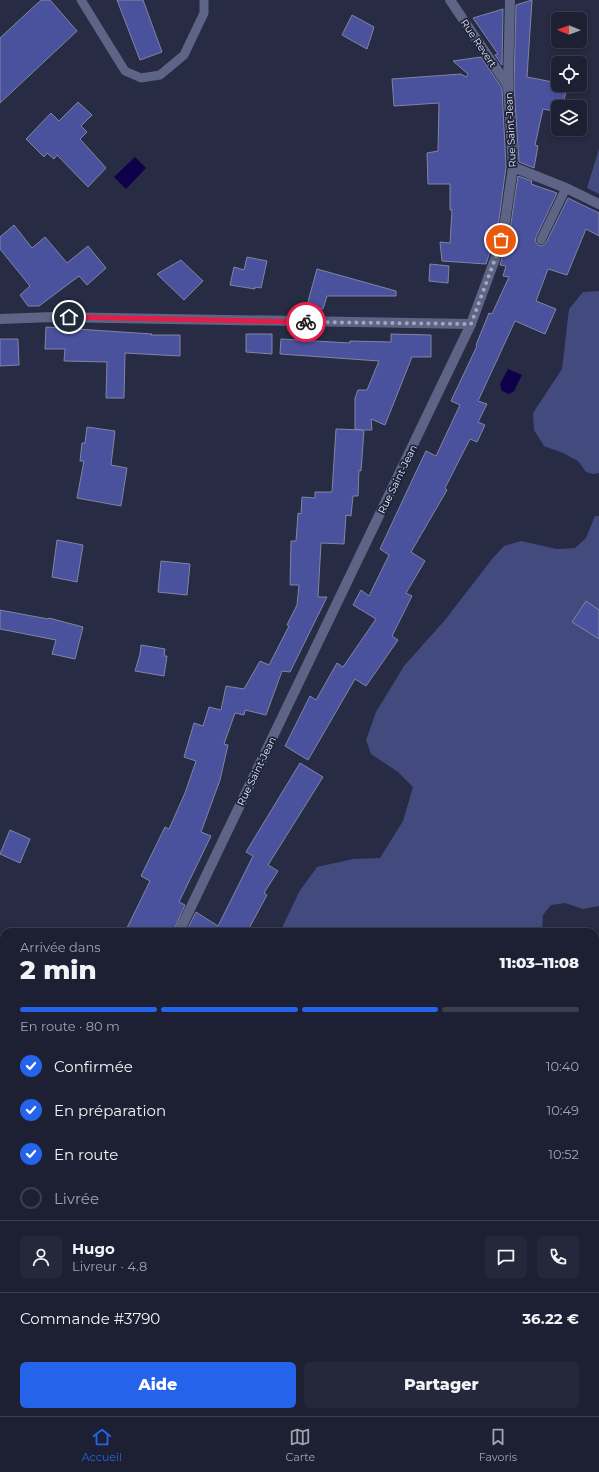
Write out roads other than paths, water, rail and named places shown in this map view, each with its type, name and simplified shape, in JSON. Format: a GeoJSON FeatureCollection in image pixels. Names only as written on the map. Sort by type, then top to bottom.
{"type":"FeatureCollection","features":[{"type":"Feature","properties":{"kind":"street","name":"Rue Revert"},"geometry":{"type":"LineString","coordinates":[[450,0],[508,86]]}},
{"type":"Feature","properties":{"kind":"street","name":"Rue Saint-Jean"},"geometry":{"type":"LineString","coordinates":[[180,928],[471,324],[498,251],[504,228],[513,167],[508,86],[510,0]]}},
{"type":"Feature","properties":{"kind":"street"},"geometry":{"type":"LineString","coordinates":[[513,167],[566,188],[599,204]]}},
{"type":"Feature","properties":{"kind":"street"},"geometry":{"type":"LineString","coordinates":[[0,319],[54,317],[471,324]]}},
{"type":"Feature","properties":{"kind":"lane"},"geometry":{"type":"LineString","coordinates":[[81,0],[125,71],[141,78],[160,75],[184,55],[204,13],[204,0]]}},
{"type":"Feature","properties":{"kind":"lane"},"geometry":{"type":"LineString","coordinates":[[541,240],[566,188]]}}]}
